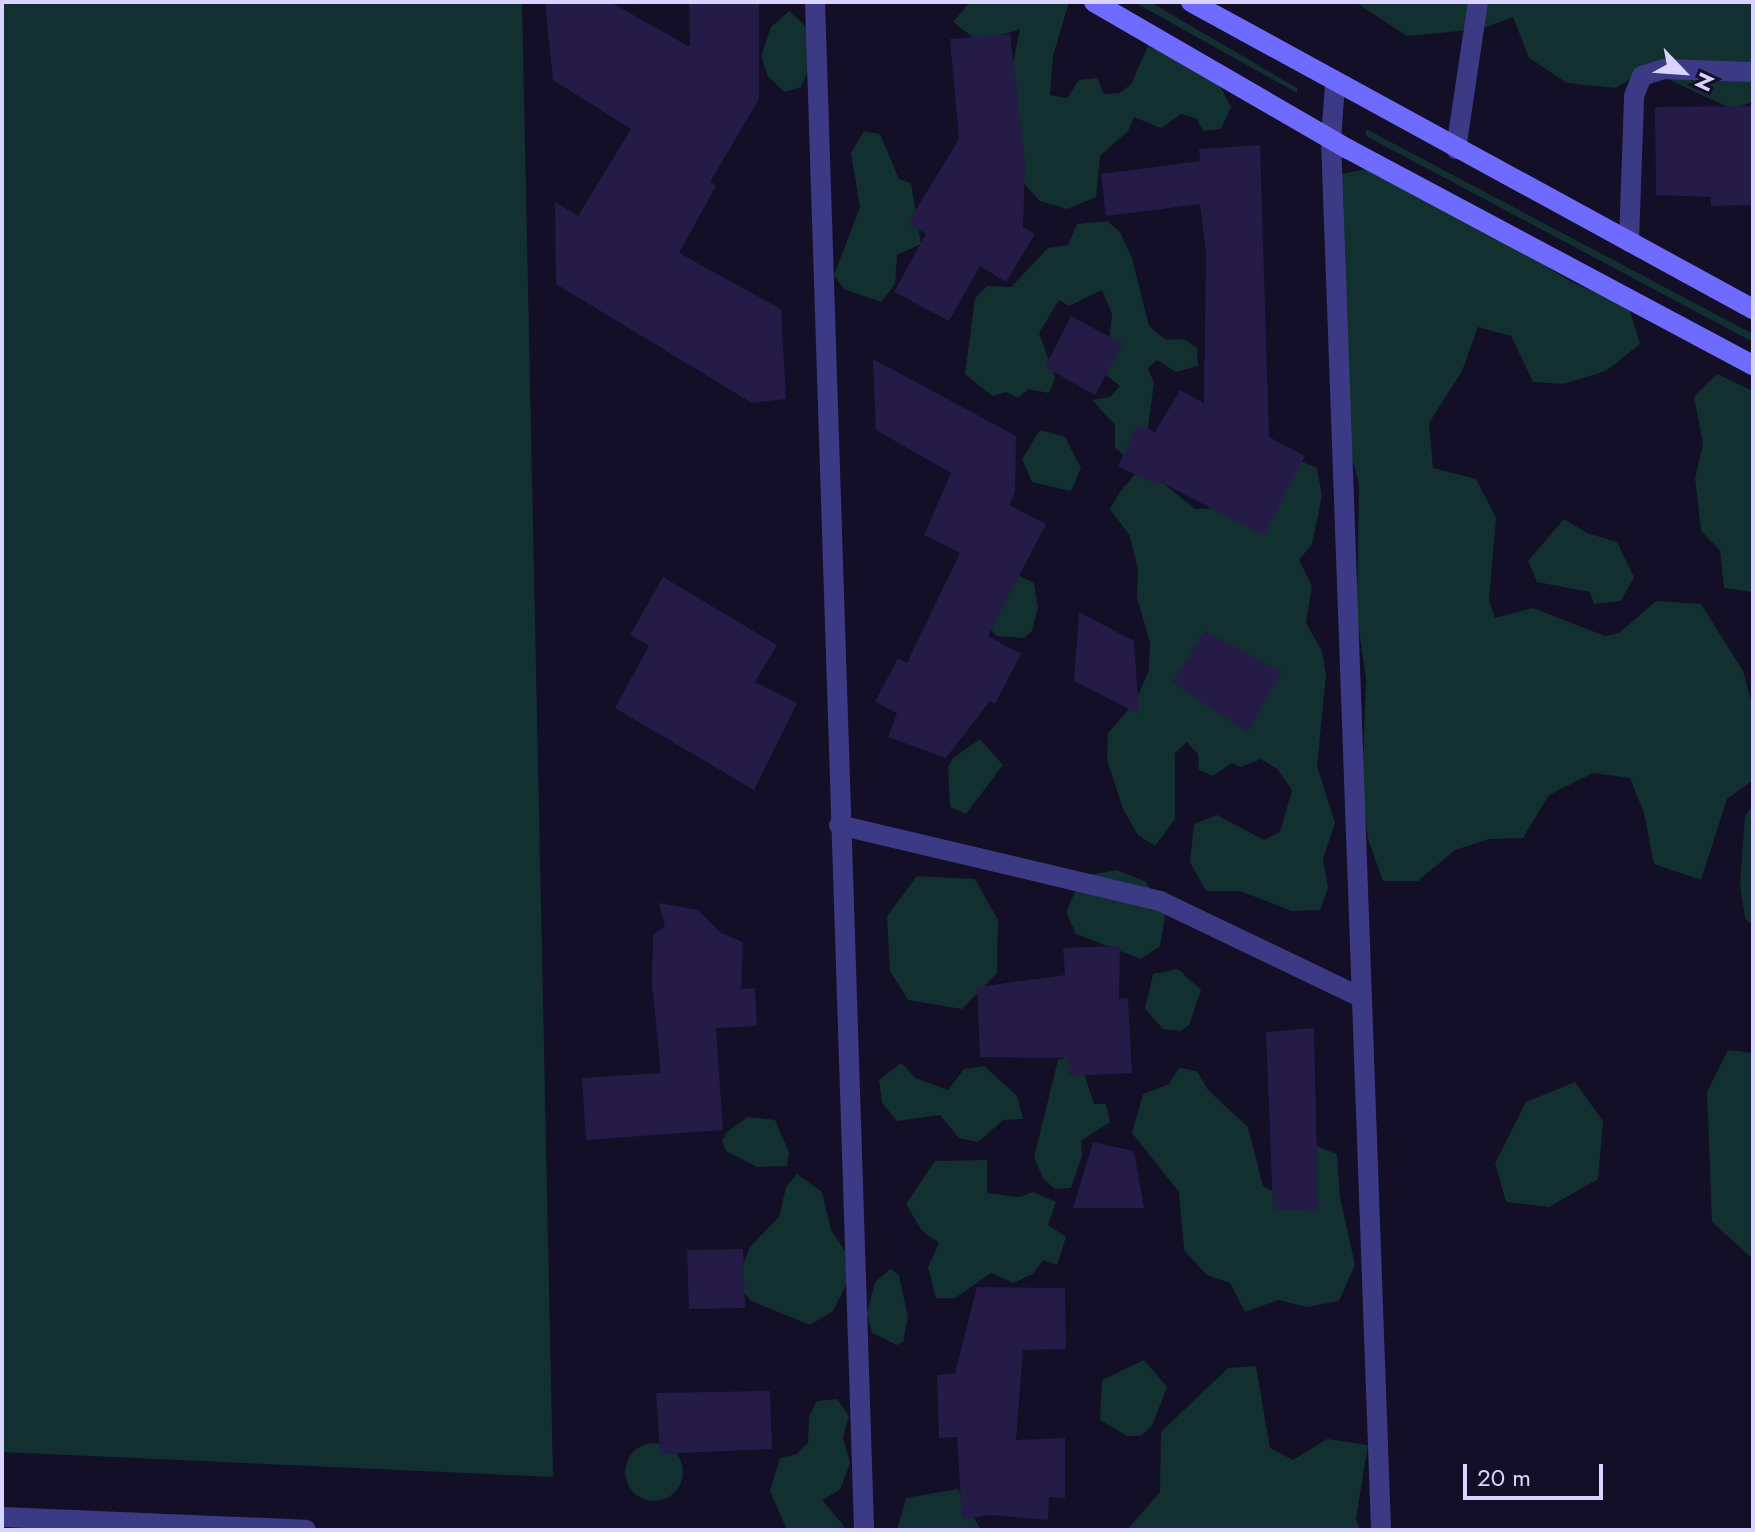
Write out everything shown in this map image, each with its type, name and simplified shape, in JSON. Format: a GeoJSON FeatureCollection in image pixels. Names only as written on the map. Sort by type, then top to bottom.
{"type":"FeatureCollection","features":[{"type":"Feature","properties":{"kind":"main road"},"geometry":{"type":"LineString","coordinates":[[1094,2],[1331,139],[1753,365]]}},
{"type":"Feature","properties":{"kind":"main road"},"geometry":{"type":"LineString","coordinates":[[1191,2],[1335,85],[1753,309]]}},
{"type":"Feature","properties":{"kind":"street"},"geometry":{"type":"LineString","coordinates":[[815,2],[864,1530]]}},
{"type":"Feature","properties":{"kind":"street"},"geometry":{"type":"LineString","coordinates":[[1456,149],[1478,2]]}},
{"type":"Feature","properties":{"kind":"street"},"geometry":{"type":"LineString","coordinates":[[1629,242],[1634,96],[1642,76],[1664,69],[1753,72]]}},
{"type":"Feature","properties":{"kind":"street"},"geometry":{"type":"LineString","coordinates":[[1335,85],[1331,139],[1381,1530]]}},
{"type":"Feature","properties":{"kind":"street"},"geometry":{"type":"LineString","coordinates":[[839,825],[1160,901],[1360,997]]}},
{"type":"Feature","properties":{"kind":"street"},"geometry":{"type":"LineString","coordinates":[[2,1517],[92,1526],[306,1530]]}},
{"type":"Feature","properties":{"kind":"green space"},"geometry":{"type":"Polygon","coordinates":[[[2,2],[522,2],[553,1477],[2,1452],[2,2]]]}},
{"type":"Feature","properties":{"kind":"green space"},"geometry":{"type":"Polygon","coordinates":[[[970,2],[1069,2],[1053,56],[1050,95],[1067,98],[1079,80],[1097,78],[1104,94],[1120,93],[1131,84],[1149,44],[1220,86],[1231,107],[1221,129],[1203,131],[1197,119],[1181,114],[1161,128],[1134,117],[1128,131],[1100,156],[1096,197],[1067,209],[1040,201],[1022,181],[1007,92],[1020,29],[979,42],[953,22],[970,2]]]}},
{"type":"Feature","properties":{"kind":"green space"},"geometry":{"type":"Polygon","coordinates":[[[1134,2],[1150,2],[1297,88],[1297,93],[1134,2]]]}},
{"type":"Feature","properties":{"kind":"green space"},"geometry":{"type":"Polygon","coordinates":[[[1355,2],[1753,2],[1753,102],[1732,109],[1646,69],[1616,88],[1567,83],[1529,58],[1513,17],[1481,29],[1407,36],[1355,2]]]}},
{"type":"Feature","properties":{"kind":"green space"},"geometry":{"type":"Polygon","coordinates":[[[789,11],[805,26],[814,56],[801,87],[785,92],[768,77],[761,56],[771,27],[789,11]]]}},
{"type":"Feature","properties":{"kind":"green space"},"geometry":{"type":"Polygon","coordinates":[[[1366,129],[1753,334],[1753,342],[1366,136],[1366,129]]]}},
{"type":"Feature","properties":{"kind":"green space"},"geometry":{"type":"Polygon","coordinates":[[[864,131],[880,134],[899,179],[911,183],[921,244],[897,255],[895,284],[881,302],[844,289],[834,275],[860,207],[851,153],[864,131]]]}},
{"type":"Feature","properties":{"kind":"green space"},"geometry":{"type":"Polygon","coordinates":[[[1382,166],[1570,281],[1629,308],[1640,344],[1606,371],[1563,384],[1533,382],[1511,336],[1478,327],[1462,371],[1429,423],[1433,468],[1476,479],[1496,518],[1489,600],[1495,618],[1533,608],[1605,636],[1619,633],[1656,601],[1701,604],[1743,671],[1753,708],[1753,780],[1727,799],[1701,880],[1654,864],[1644,813],[1630,778],[1593,773],[1549,795],[1523,838],[1489,839],[1455,850],[1418,881],[1383,881],[1368,839],[1362,794],[1366,678],[1357,618],[1359,485],[1351,453],[1336,175],[1382,166]]]}},
{"type":"Feature","properties":{"kind":"green space"},"geometry":{"type":"Polygon","coordinates":[[[1107,221],[1120,232],[1132,258],[1149,326],[1166,340],[1184,339],[1197,348],[1198,366],[1176,372],[1157,360],[1148,368],[1154,383],[1148,428],[1129,459],[1115,448],[1115,425],[1092,400],[1110,397],[1120,386],[1106,375],[1112,314],[1102,290],[1069,306],[1059,300],[1039,333],[1055,377],[1049,393],[1028,389],[1018,398],[1006,392],[992,396],[965,374],[975,298],[987,286],[1011,287],[1048,248],[1068,245],[1077,224],[1107,221]]]}},
{"type":"Feature","properties":{"kind":"green space"},"geometry":{"type":"Polygon","coordinates":[[[1717,374],[1753,391],[1753,592],[1724,588],[1720,550],[1701,531],[1695,478],[1703,444],[1694,397],[1717,374]]]}},
{"type":"Feature","properties":{"kind":"green space"},"geometry":{"type":"Polygon","coordinates":[[[1040,430],[1065,437],[1081,468],[1071,491],[1032,482],[1022,459],[1040,430]]]}},
{"type":"Feature","properties":{"kind":"green space"},"geometry":{"type":"Polygon","coordinates":[[[1293,458],[1317,468],[1322,496],[1312,544],[1299,560],[1312,586],[1306,623],[1322,651],[1326,674],[1317,766],[1335,823],[1323,859],[1328,888],[1320,910],[1292,911],[1240,891],[1206,891],[1190,862],[1194,824],[1217,815],[1264,840],[1280,832],[1292,790],[1277,769],[1261,759],[1241,767],[1232,763],[1213,776],[1199,770],[1198,754],[1187,742],[1175,753],[1175,819],[1155,846],[1138,835],[1123,809],[1107,760],[1108,733],[1135,702],[1149,670],[1150,643],[1137,597],[1138,570],[1130,536],[1110,509],[1120,492],[1142,466],[1195,509],[1220,508],[1293,458]]]}},
{"type":"Feature","properties":{"kind":"green space"},"geometry":{"type":"Polygon","coordinates":[[[1564,519],[1587,533],[1617,542],[1634,577],[1621,601],[1594,604],[1590,592],[1537,582],[1528,561],[1564,519]]]}},
{"type":"Feature","properties":{"kind":"green space"},"geometry":{"type":"Polygon","coordinates":[[[1019,576],[1034,583],[1038,607],[1032,631],[1024,638],[997,636],[983,622],[1019,576]]]}},
{"type":"Feature","properties":{"kind":"green space"},"geometry":{"type":"Polygon","coordinates":[[[980,739],[1003,765],[966,814],[950,807],[948,767],[953,758],[980,739]]]}},
{"type":"Feature","properties":{"kind":"green space"},"geometry":{"type":"Polygon","coordinates":[[[1753,804],[1753,926],[1745,918],[1740,885],[1745,817],[1753,804]]]}},
{"type":"Feature","properties":{"kind":"green space"},"geometry":{"type":"Polygon","coordinates":[[[1117,870],[1146,882],[1166,912],[1160,946],[1141,959],[1076,934],[1066,912],[1082,876],[1117,870]]]}},
{"type":"Feature","properties":{"kind":"green space"},"geometry":{"type":"Polygon","coordinates":[[[917,876],[975,879],[998,920],[997,973],[962,1009],[908,1000],[890,971],[887,916],[917,876]]]}},
{"type":"Feature","properties":{"kind":"green space"},"geometry":{"type":"Polygon","coordinates":[[[1178,969],[1201,990],[1189,1025],[1181,1031],[1163,1029],[1145,1009],[1153,974],[1178,969]]]}},
{"type":"Feature","properties":{"kind":"green space"},"geometry":{"type":"Polygon","coordinates":[[[1728,1050],[1753,1053],[1753,1259],[1712,1222],[1707,1092],[1728,1050]]]}},
{"type":"Feature","properties":{"kind":"green space"},"geometry":{"type":"Polygon","coordinates":[[[1078,1054],[1094,1104],[1106,1104],[1110,1122],[1081,1141],[1082,1156],[1071,1188],[1055,1189],[1043,1178],[1034,1157],[1058,1060],[1078,1054]]]}},
{"type":"Feature","properties":{"kind":"green space"},"geometry":{"type":"Polygon","coordinates":[[[901,1063],[916,1078],[948,1090],[964,1069],[984,1066],[1017,1096],[1023,1119],[1003,1120],[978,1142],[959,1138],[940,1115],[897,1121],[882,1103],[879,1080],[901,1063]]]}},
{"type":"Feature","properties":{"kind":"green space"},"geometry":{"type":"Polygon","coordinates":[[[1179,1068],[1197,1071],[1208,1090],[1248,1127],[1263,1186],[1279,1194],[1303,1141],[1337,1154],[1340,1197],[1355,1265],[1339,1301],[1307,1307],[1278,1300],[1245,1312],[1230,1283],[1207,1275],[1184,1250],[1179,1192],[1132,1133],[1143,1094],[1169,1084],[1179,1068]]]}},
{"type":"Feature","properties":{"kind":"green space"},"geometry":{"type":"Polygon","coordinates":[[[1575,1082],[1603,1121],[1598,1179],[1549,1207],[1506,1202],[1495,1163],[1526,1102],[1575,1082]]]}},
{"type":"Feature","properties":{"kind":"green space"},"geometry":{"type":"Polygon","coordinates":[[[747,1117],[775,1120],[789,1152],[787,1166],[757,1167],[726,1151],[722,1140],[727,1132],[747,1117]]]}},
{"type":"Feature","properties":{"kind":"green space"},"geometry":{"type":"Polygon","coordinates":[[[987,1160],[987,1193],[1019,1197],[1033,1192],[1056,1202],[1048,1225],[1066,1237],[1057,1265],[1043,1260],[1033,1274],[1013,1283],[991,1273],[955,1298],[936,1298],[928,1267],[939,1243],[922,1231],[906,1204],[935,1161],[987,1160]]]}},
{"type":"Feature","properties":{"kind":"green space"},"geometry":{"type":"Polygon","coordinates":[[[797,1174],[822,1192],[831,1230],[845,1251],[847,1283],[833,1311],[810,1325],[751,1301],[741,1289],[738,1276],[750,1247],[779,1217],[786,1187],[797,1174]]]}},
{"type":"Feature","properties":{"kind":"green space"},"geometry":{"type":"Polygon","coordinates":[[[890,1269],[899,1275],[908,1317],[903,1342],[897,1345],[872,1333],[867,1313],[875,1282],[890,1269]]]}},
{"type":"Feature","properties":{"kind":"green space"},"geometry":{"type":"Polygon","coordinates":[[[1144,1360],[1167,1387],[1152,1426],[1141,1436],[1127,1436],[1100,1420],[1102,1380],[1144,1360]]]}},
{"type":"Feature","properties":{"kind":"green space"},"geometry":{"type":"Polygon","coordinates":[[[1256,1366],[1270,1448],[1293,1460],[1327,1439],[1368,1445],[1356,1519],[1360,1530],[1127,1530],[1160,1492],[1161,1432],[1228,1368],[1256,1366]]]}},
{"type":"Feature","properties":{"kind":"green space"},"geometry":{"type":"Polygon","coordinates":[[[837,1399],[849,1416],[843,1438],[850,1463],[840,1490],[822,1500],[844,1526],[842,1530],[787,1530],[770,1491],[780,1458],[797,1454],[808,1443],[809,1416],[817,1401],[837,1399]]]}},
{"type":"Feature","properties":{"kind":"green space"},"geometry":{"type":"Polygon","coordinates":[[[654,1443],[675,1451],[683,1472],[675,1493],[654,1501],[633,1493],[625,1472],[633,1451],[654,1443]]]}},
{"type":"Feature","properties":{"kind":"green space"},"geometry":{"type":"Polygon","coordinates":[[[958,1489],[981,1530],[897,1530],[906,1498],[958,1489]]]}},
{"type":"Feature","properties":{"kind":"building"},"geometry":{"type":"Polygon","coordinates":[[[545,2],[610,2],[690,47],[689,2],[759,2],[759,99],[710,182],[716,186],[679,253],[781,309],[786,399],[752,403],[556,284],[555,202],[578,216],[631,129],[553,80],[545,2]]]}},
{"type":"Feature","properties":{"kind":"building"},"geometry":{"type":"Polygon","coordinates":[[[1010,34],[1025,161],[1023,227],[1035,234],[1006,282],[980,266],[949,321],[894,292],[926,234],[908,223],[959,139],[950,39],[1010,34]]]}},
{"type":"Feature","properties":{"kind":"building"},"geometry":{"type":"Polygon","coordinates":[[[1753,106],[1753,205],[1711,206],[1711,197],[1656,195],[1655,107],[1753,106]]]}},
{"type":"Feature","properties":{"kind":"building"},"geometry":{"type":"Polygon","coordinates":[[[1260,145],[1269,437],[1305,456],[1264,536],[1159,481],[1157,485],[1118,466],[1138,424],[1155,432],[1180,390],[1204,403],[1206,254],[1200,204],[1106,216],[1101,174],[1200,161],[1199,149],[1260,145]]]}},
{"type":"Feature","properties":{"kind":"building"},"geometry":{"type":"Polygon","coordinates":[[[1071,316],[1123,344],[1095,395],[1045,367],[1071,316]]]}},
{"type":"Feature","properties":{"kind":"building"},"geometry":{"type":"Polygon","coordinates":[[[873,359],[1016,436],[1015,493],[1009,505],[1046,524],[988,636],[1021,654],[995,704],[990,701],[946,758],[888,737],[897,713],[875,702],[898,658],[907,663],[960,553],[924,535],[951,473],[876,430],[873,359]]]}},
{"type":"Feature","properties":{"kind":"building"},"geometry":{"type":"Polygon","coordinates":[[[663,577],[777,645],[755,682],[797,703],[754,790],[615,708],[649,646],[630,635],[663,577]]]}},
{"type":"Feature","properties":{"kind":"building"},"geometry":{"type":"Polygon","coordinates":[[[1079,612],[1134,641],[1139,714],[1074,681],[1079,612]]]}},
{"type":"Feature","properties":{"kind":"building"},"geometry":{"type":"Polygon","coordinates":[[[1205,631],[1282,672],[1247,732],[1172,682],[1205,631]]]}},
{"type":"Feature","properties":{"kind":"building"},"geometry":{"type":"Polygon","coordinates":[[[659,903],[698,910],[721,933],[743,942],[741,989],[755,988],[757,1026],[716,1028],[723,1130],[586,1140],[582,1078],[661,1073],[652,984],[653,935],[665,926],[659,903]]]}},
{"type":"Feature","properties":{"kind":"building"},"geometry":{"type":"Polygon","coordinates":[[[1120,946],[1119,999],[1128,998],[1132,1073],[1069,1076],[1068,1058],[980,1057],[977,987],[1065,975],[1063,948],[1120,946]]]}},
{"type":"Feature","properties":{"kind":"building"},"geometry":{"type":"Polygon","coordinates":[[[1314,1028],[1318,1211],[1273,1209],[1266,1032],[1314,1028]]]}},
{"type":"Feature","properties":{"kind":"building"},"geometry":{"type":"Polygon","coordinates":[[[1093,1142],[1134,1151],[1144,1208],[1073,1208],[1093,1142]]]}},
{"type":"Feature","properties":{"kind":"building"},"geometry":{"type":"Polygon","coordinates":[[[743,1249],[745,1308],[689,1309],[687,1250],[743,1249]]]}},
{"type":"Feature","properties":{"kind":"building"},"geometry":{"type":"Polygon","coordinates":[[[977,1287],[1065,1288],[1066,1349],[1023,1350],[1016,1440],[1065,1438],[1065,1498],[1049,1497],[1048,1520],[990,1515],[962,1519],[957,1437],[939,1438],[937,1375],[955,1373],[977,1287]]]}},
{"type":"Feature","properties":{"kind":"building"},"geometry":{"type":"Polygon","coordinates":[[[770,1391],[772,1449],[660,1454],[656,1393],[770,1391]]]}}]}
